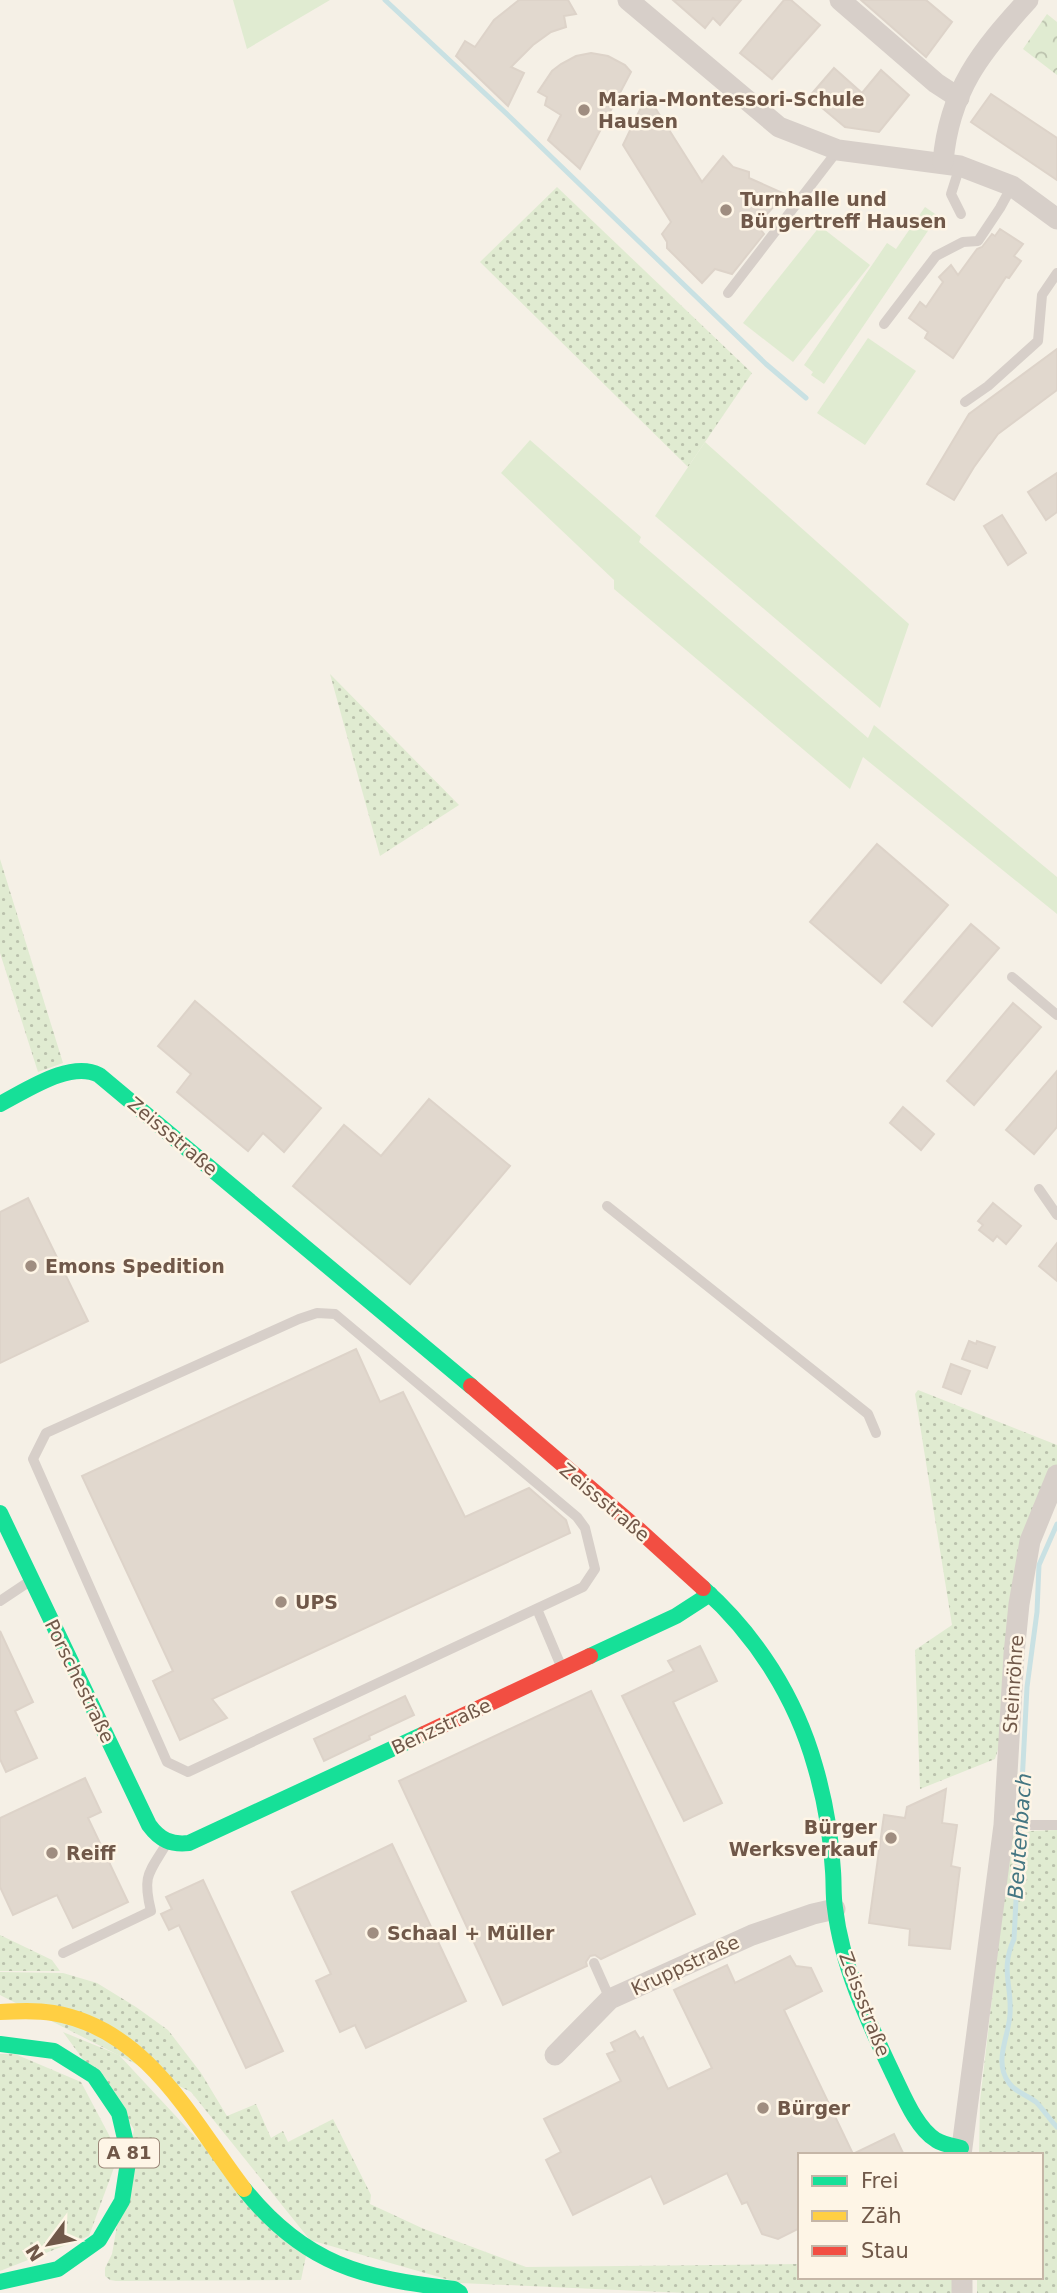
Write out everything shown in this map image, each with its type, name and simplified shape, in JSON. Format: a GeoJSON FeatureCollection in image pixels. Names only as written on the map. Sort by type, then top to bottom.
{"type":"FeatureCollection","features":[{"type":"Feature","properties":{"kind":"main road","name":"Zeissstraße"},"geometry":{"type":"LineString","coordinates":[[0,1104],[75,1070],[91,1071],[105,1079],[638,1529],[710,1594],[750,1637],[778,1679],[800,1722],[815,1765],[826,1811],[835,1909],[847,1961],[862,2007],[913,2116],[935,2140],[961,2151]]}},
{"type":"Feature","properties":{"kind":"main road","name":"Porschestraße"},"geometry":{"type":"LineString","coordinates":[[0,1513],[149,1825],[156,1835],[167,1843]]}},
{"type":"Feature","properties":{"kind":"main road","name":"Benzstraße"},"geometry":{"type":"LineString","coordinates":[[167,1843],[189,1843],[676,1616],[710,1594]]}},
{"type":"Feature","properties":{"kind":"main road"},"geometry":{"type":"LineString","coordinates":[[0,2012],[62,2014],[81,2020],[119,2040],[155,2068],[182,2101],[249,2196],[275,2224],[302,2246],[331,2262],[367,2274],[409,2284],[454,2289],[460,2293]]}},
{"type":"Feature","properties":{"kind":"main road","name":"A 81"},"geometry":{"type":"LineString","coordinates":[[0,2044],[30,2045],[45,2049],[72,2059],[95,2078],[105,2089],[119,2115],[128,2143],[129,2156],[127,2183],[115,2220],[99,2241],[78,2258],[49,2273],[18,2282],[0,2282]]}},
{"type":"Feature","properties":{"kind":"street"},"geometry":{"type":"LineString","coordinates":[[628,0],[779,127],[838,150],[951,164],[1012,186],[1057,219]]}},
{"type":"Feature","properties":{"kind":"street"},"geometry":{"type":"LineString","coordinates":[[840,0],[936,83],[958,98]]}},
{"type":"Feature","properties":{"kind":"street"},"geometry":{"type":"LineString","coordinates":[[951,164],[946,134],[958,98],[975,62],[1028,0]]}},
{"type":"Feature","properties":{"kind":"street","name":"Steinröhre"},"geometry":{"type":"LineString","coordinates":[[961,2151],[1009,1825],[1014,1654],[1019,1604],[1030,1541],[1057,1475]]}},
{"type":"Feature","properties":{"kind":"street","name":"Kruppstraße"},"geometry":{"type":"LineString","coordinates":[[555,2055],[610,1999],[752,1935],[835,1909]]}},
{"type":"Feature","properties":{"kind":"lane"},"geometry":{"type":"LineString","coordinates":[[728,293],[838,150]]}},
{"type":"Feature","properties":{"kind":"lane"},"geometry":{"type":"LineString","coordinates":[[951,164],[951,194],[961,214]]}},
{"type":"Feature","properties":{"kind":"lane"},"geometry":{"type":"LineString","coordinates":[[884,324],[936,256],[963,242],[978,241],[1012,186]]}},
{"type":"Feature","properties":{"kind":"lane"},"geometry":{"type":"LineString","coordinates":[[965,402],[988,386],[1038,341],[1042,295],[1057,273]]}},
{"type":"Feature","properties":{"kind":"lane"},"geometry":{"type":"LineString","coordinates":[[1012,977],[1057,1014]]}},
{"type":"Feature","properties":{"kind":"lane"},"geometry":{"type":"LineString","coordinates":[[1038,1189],[1057,1215]]}},
{"type":"Feature","properties":{"kind":"lane"},"geometry":{"type":"LineString","coordinates":[[607,1206],[868,1414],[876,1433]]}},
{"type":"Feature","properties":{"kind":"lane"},"geometry":{"type":"LineString","coordinates":[[317,1313],[335,1314],[577,1517],[585,1528],[595,1569],[589,1580],[583,1587],[537,1609],[188,1772],[167,1762],[33,1459],[46,1433],[299,1318],[317,1313]]}},
{"type":"Feature","properties":{"kind":"lane"},"geometry":{"type":"LineString","coordinates":[[0,1601],[32,1580]]}},
{"type":"Feature","properties":{"kind":"lane"},"geometry":{"type":"LineString","coordinates":[[537,1609],[563,1669]]}},
{"type":"Feature","properties":{"kind":"lane"},"geometry":{"type":"LineString","coordinates":[[1009,1825],[1057,1825]]}},
{"type":"Feature","properties":{"kind":"lane"},"geometry":{"type":"LineString","coordinates":[[63,1953],[151,1911],[146,1878],[167,1843]]}},
{"type":"Feature","properties":{"kind":"lane"},"geometry":{"type":"LineString","coordinates":[[594,1963],[610,1999]]}},
{"type":"Feature","properties":{"kind":"green space"},"geometry":{"type":"Polygon","coordinates":[[[233,0],[330,0],[247,49],[233,0]]]}},
{"type":"Feature","properties":{"kind":"green space"},"geometry":{"type":"Polygon","coordinates":[[[1047,14],[1057,22],[1057,75],[1023,49],[1047,14]]]}},
{"type":"Feature","properties":{"kind":"green space"},"geometry":{"type":"Polygon","coordinates":[[[557,187],[752,373],[688,467],[480,262],[557,187]]]}},
{"type":"Feature","properties":{"kind":"green space"},"geometry":{"type":"Polygon","coordinates":[[[925,207],[938,216],[824,384],[811,375],[813,372],[804,365],[887,243],[896,249],[925,207]]]}},
{"type":"Feature","properties":{"kind":"green space"},"geometry":{"type":"Polygon","coordinates":[[[820,226],[870,265],[793,362],[743,323],[820,226]]]}},
{"type":"Feature","properties":{"kind":"green space"},"geometry":{"type":"Polygon","coordinates":[[[868,338],[916,371],[865,445],[817,413],[868,338]]]}},
{"type":"Feature","properties":{"kind":"green space"},"geometry":{"type":"Polygon","coordinates":[[[530,440],[641,537],[639,542],[868,738],[874,725],[1057,877],[1057,914],[863,757],[850,789],[614,589],[614,580],[501,473],[530,440]]]}},
{"type":"Feature","properties":{"kind":"green space"},"geometry":{"type":"Polygon","coordinates":[[[705,442],[909,624],[880,708],[655,516],[705,442]]]}},
{"type":"Feature","properties":{"kind":"green space"},"geometry":{"type":"Polygon","coordinates":[[[330,674],[459,805],[380,856],[330,674]]]}},
{"type":"Feature","properties":{"kind":"green space"},"geometry":{"type":"Polygon","coordinates":[[[0,859],[63,1063],[38,1072],[0,953],[0,859]]]}},
{"type":"Feature","properties":{"kind":"green space"},"geometry":{"type":"Polygon","coordinates":[[[918,1390],[1057,1445],[1057,1471],[1025,1539],[1000,1743],[995,1759],[920,1789],[915,1650],[952,1625],[915,1394],[918,1390]]]}},
{"type":"Feature","properties":{"kind":"green space"},"geometry":{"type":"Polygon","coordinates":[[[1057,1830],[1057,2293],[977,2293],[977,2279],[1043,2279],[1043,2153],[979,2153],[980,2101],[1011,1836],[1030,1831],[1057,1830]]]}},
{"type":"Feature","properties":{"kind":"green space"},"geometry":{"type":"Polygon","coordinates":[[[0,1935],[52,1960],[60,1971],[0,1971],[0,1935]]]}},
{"type":"Feature","properties":{"kind":"green space"},"geometry":{"type":"Polygon","coordinates":[[[0,1972],[63,1973],[97,1983],[168,2030],[201,2073],[227,2116],[256,2104],[271,2138],[283,2131],[288,2142],[333,2119],[371,2195],[370,2204],[424,2229],[526,2267],[798,2264],[798,2279],[962,2279],[962,2293],[686,2293],[460,2283],[310,2240],[191,2092],[0,1995],[0,1972]]]}},
{"type":"Feature","properties":{"kind":"green space"},"geometry":{"type":"Polygon","coordinates":[[[63,2032],[119,2055],[306,2256],[301,2280],[116,2281],[105,2276],[105,2268],[112,2254],[134,2129],[63,2032]]]}},
{"type":"Feature","properties":{"kind":"green space"},"geometry":{"type":"Polygon","coordinates":[[[0,2054],[15,2054],[81,2082],[119,2154],[89,2236],[0,2271],[0,2054]]]}},
{"type":"Feature","properties":{"kind":"building"},"geometry":{"type":"Polygon","coordinates":[[[519,0],[568,0],[576,14],[564,16],[566,27],[551,32],[533,45],[511,67],[524,73],[508,106],[456,56],[465,41],[475,47],[494,20],[519,0]]]}},
{"type":"Feature","properties":{"kind":"building"},"geometry":{"type":"Polygon","coordinates":[[[673,0],[741,0],[720,25],[713,18],[705,28],[673,0]]]}},
{"type":"Feature","properties":{"kind":"building"},"geometry":{"type":"Polygon","coordinates":[[[784,0],[791,0],[820,25],[772,79],[740,53],[784,0]]]}},
{"type":"Feature","properties":{"kind":"building"},"geometry":{"type":"Polygon","coordinates":[[[861,0],[926,0],[952,22],[926,57],[861,0]]]}},
{"type":"Feature","properties":{"kind":"building","name":"Maria-Montessori-Schule Hausen"},"geometry":{"type":"Polygon","coordinates":[[[591,53],[608,56],[625,65],[631,72],[580,169],[548,140],[561,115],[545,105],[547,97],[538,92],[552,71],[561,64],[576,56],[591,53]]]}},
{"type":"Feature","properties":{"kind":"building"},"geometry":{"type":"Polygon","coordinates":[[[834,68],[862,93],[881,70],[909,95],[879,132],[845,127],[809,97],[834,68]]]}},
{"type":"Feature","properties":{"kind":"building"},"geometry":{"type":"Polygon","coordinates":[[[991,94],[1057,138],[1057,180],[971,122],[991,94]]]}},
{"type":"Feature","properties":{"kind":"building","name":"Turnhalle und Bürgertreff Hausen"},"geometry":{"type":"Polygon","coordinates":[[[647,95],[702,182],[723,156],[733,167],[749,172],[749,178],[785,194],[757,225],[764,234],[732,274],[715,269],[702,283],[667,248],[662,234],[671,222],[623,145],[647,95]]]}},
{"type":"Feature","properties":{"kind":"building"},"geometry":{"type":"Polygon","coordinates":[[[1000,229],[1023,244],[1014,256],[1021,261],[1009,278],[1006,277],[953,358],[925,338],[928,332],[909,318],[920,302],[926,307],[943,282],[939,277],[951,265],[958,275],[977,249],[1000,229]]]}},
{"type":"Feature","properties":{"kind":"building"},"geometry":{"type":"Polygon","coordinates":[[[1057,349],[1057,390],[998,434],[954,500],[927,484],[969,414],[1057,349]]]}},
{"type":"Feature","properties":{"kind":"building"},"geometry":{"type":"Polygon","coordinates":[[[1057,473],[1057,512],[1046,520],[1028,492],[1057,473]]]}},
{"type":"Feature","properties":{"kind":"building"},"geometry":{"type":"Polygon","coordinates":[[[1002,515],[1026,553],[1008,565],[984,526],[1002,515]]]}},
{"type":"Feature","properties":{"kind":"building"},"geometry":{"type":"Polygon","coordinates":[[[877,844],[948,905],[881,983],[810,922],[877,844]]]}},
{"type":"Feature","properties":{"kind":"building"},"geometry":{"type":"Polygon","coordinates":[[[971,924],[999,948],[932,1026],[904,1002],[971,924]]]}},
{"type":"Feature","properties":{"kind":"building"},"geometry":{"type":"Polygon","coordinates":[[[195,1001],[321,1108],[284,1152],[263,1133],[248,1151],[177,1092],[191,1074],[158,1046],[195,1001]]]}},
{"type":"Feature","properties":{"kind":"building"},"geometry":{"type":"Polygon","coordinates":[[[1013,1003],[1041,1027],[974,1105],[947,1081],[1013,1003]]]}},
{"type":"Feature","properties":{"kind":"building"},"geometry":{"type":"Polygon","coordinates":[[[1057,1071],[1057,1127],[1034,1154],[1006,1130],[1057,1071]]]}},
{"type":"Feature","properties":{"kind":"building"},"geometry":{"type":"Polygon","coordinates":[[[429,1099],[510,1166],[410,1284],[293,1186],[344,1125],[381,1156],[429,1099]]]}},
{"type":"Feature","properties":{"kind":"building"},"geometry":{"type":"Polygon","coordinates":[[[903,1107],[934,1134],[921,1150],[890,1123],[903,1107]]]}},
{"type":"Feature","properties":{"kind":"building","name":"Emons Spedition"},"geometry":{"type":"Polygon","coordinates":[[[28,1198],[88,1321],[0,1363],[0,1212],[28,1198]]]}},
{"type":"Feature","properties":{"kind":"building"},"geometry":{"type":"Polygon","coordinates":[[[993,1203],[1021,1226],[1006,1244],[997,1236],[993,1241],[979,1230],[983,1225],[978,1221],[993,1203]]]}},
{"type":"Feature","properties":{"kind":"building"},"geometry":{"type":"Polygon","coordinates":[[[1057,1243],[1057,1281],[1039,1266],[1057,1243]]]}},
{"type":"Feature","properties":{"kind":"building"},"geometry":{"type":"Polygon","coordinates":[[[969,1341],[995,1347],[987,1368],[962,1359],[969,1341]]]}},
{"type":"Feature","properties":{"kind":"building","name":"UPS"},"geometry":{"type":"Polygon","coordinates":[[[356,1349],[380,1402],[403,1392],[465,1517],[529,1488],[566,1520],[570,1533],[212,1699],[227,1718],[180,1740],[153,1681],[173,1671],[82,1476],[356,1349]]]}},
{"type":"Feature","properties":{"kind":"building"},"geometry":{"type":"Polygon","coordinates":[[[951,1364],[970,1371],[961,1394],[943,1387],[951,1364]]]}},
{"type":"Feature","properties":{"kind":"building"},"geometry":{"type":"Polygon","coordinates":[[[0,1631],[33,1702],[15,1711],[37,1758],[6,1772],[0,1759],[0,1631]]]}},
{"type":"Feature","properties":{"kind":"building"},"geometry":{"type":"Polygon","coordinates":[[[700,1646],[717,1681],[673,1702],[722,1803],[684,1821],[622,1696],[674,1671],[668,1661],[700,1646]]]}},
{"type":"Feature","properties":{"kind":"building"},"geometry":{"type":"Polygon","coordinates":[[[591,1691],[695,1914],[601,1959],[595,1955],[590,1956],[586,1962],[587,1966],[503,2005],[399,1781],[591,1691]]]}},
{"type":"Feature","properties":{"kind":"building"},"geometry":{"type":"Polygon","coordinates":[[[405,1696],[414,1715],[324,1761],[314,1739],[405,1696]]]}},
{"type":"Feature","properties":{"kind":"building","name":"Reiff"},"geometry":{"type":"Polygon","coordinates":[[[85,1778],[101,1812],[88,1818],[128,1902],[73,1928],[57,1895],[13,1915],[0,1887],[0,1818],[85,1778]]]}},
{"type":"Feature","properties":{"kind":"building"},"geometry":{"type":"Polygon","coordinates":[[[946,1789],[942,1823],[957,1825],[951,1866],[960,1868],[950,1949],[909,1945],[910,1929],[869,1923],[884,1815],[905,1818],[907,1807],[946,1789]]]}},
{"type":"Feature","properties":{"kind":"building","name":"Schaal + Müller"},"geometry":{"type":"Polygon","coordinates":[[[392,1844],[466,2001],[366,2048],[355,2025],[340,2032],[316,1981],[331,1974],[292,1892],[392,1844]]]}},
{"type":"Feature","properties":{"kind":"building"},"geometry":{"type":"Polygon","coordinates":[[[203,1880],[283,2051],[246,2068],[179,1925],[169,1930],[161,1914],[172,1909],[166,1897],[203,1880]]]}},
{"type":"Feature","properties":{"kind":"building","name":"Bürger"},"geometry":{"type":"Polygon","coordinates":[[[790,1956],[796,1966],[811,1968],[822,1991],[784,2010],[853,2153],[798,2153],[798,2229],[778,2239],[762,2234],[747,2202],[742,2204],[727,2173],[664,2204],[651,2176],[573,2215],[546,2160],[561,2152],[544,2119],[621,2081],[607,2054],[615,2051],[611,2043],[635,2031],[640,2039],[643,2037],[668,2089],[712,2068],[674,1990],[727,1965],[735,1983],[790,1956]]]}},
{"type":"Feature","properties":{"kind":"building","name":"Bürger"},"geometry":{"type":"Polygon","coordinates":[[[894,2134],[903,2153],[855,2153],[894,2134]]]}},
{"type":"Feature","properties":{"kind":"waterway"},"geometry":{"type":"LineString","coordinates":[[385,0],[766,364],[806,398]]}},
{"type":"Feature","properties":{"kind":"waterway","name":"Beutenbach"},"geometry":{"type":"LineString","coordinates":[[1057,1524],[1039,1565],[1037,1612],[1027,1687],[1014,1939],[1007,1968],[1010,2014],[1002,2058],[1004,2075],[1009,2083],[1036,2102],[1057,2127]]}},
{"type":"Feature","properties":{"kind":"traffic: fast"},"geometry":{"type":"LineString","coordinates":[[0,1104],[62,1074],[87,1071],[99,1075],[471,1386]]}},
{"type":"Feature","properties":{"kind":"traffic: fast"},"geometry":{"type":"LineString","coordinates":[[0,1513],[149,1825],[166,1840],[189,1843],[424,1734]]}},
{"type":"Feature","properties":{"kind":"traffic: fast"},"geometry":{"type":"LineString","coordinates":[[703,1588],[757,1647],[797,1716],[822,1792],[831,1845],[838,1930],[857,1993],[916,2119],[936,2140],[961,2148]]}},
{"type":"Feature","properties":{"kind":"traffic: fast"},"geometry":{"type":"LineString","coordinates":[[590,1656],[676,1616],[710,1594]]}},
{"type":"Feature","properties":{"kind":"traffic: fast"},"geometry":{"type":"LineString","coordinates":[[0,2044],[54,2051],[94,2076],[119,2113],[129,2156],[122,2201],[99,2240],[58,2269],[0,2282]]}},
{"type":"Feature","properties":{"kind":"traffic: fast"},"geometry":{"type":"LineString","coordinates":[[244,2189],[267,2215],[290,2235],[337,2263],[363,2273],[454,2289],[460,2293]]}},
{"type":"Feature","properties":{"kind":"traffic: slow"},"geometry":{"type":"LineString","coordinates":[[0,2012],[53,2013],[86,2022],[116,2038],[165,2082],[244,2189]]}},
{"type":"Feature","properties":{"kind":"traffic: jam"},"geometry":{"type":"LineString","coordinates":[[471,1386],[703,1588]]}},
{"type":"Feature","properties":{"kind":"traffic: jam"},"geometry":{"type":"LineString","coordinates":[[424,1734],[590,1656]]}},
{"type":"Feature","properties":{"kind":"place","name":"Maria-Montessori-Schule Hausen"},"geometry":{"type":"Point","coordinates":[584,110]}},
{"type":"Feature","properties":{"kind":"place","name":"Turnhalle und Bürgertreff Hausen"},"geometry":{"type":"Point","coordinates":[726,210]}},
{"type":"Feature","properties":{"kind":"place","name":"Emons Spedition"},"geometry":{"type":"Point","coordinates":[31,1266]}},
{"type":"Feature","properties":{"kind":"place","name":"UPS"},"geometry":{"type":"Point","coordinates":[281,1602]}},
{"type":"Feature","properties":{"kind":"place","name":"Bürger Werksverkauf"},"geometry":{"type":"Point","coordinates":[891,1838]}},
{"type":"Feature","properties":{"kind":"place","name":"Reiff"},"geometry":{"type":"Point","coordinates":[52,1853]}},
{"type":"Feature","properties":{"kind":"place","name":"Schaal + Müller"},"geometry":{"type":"Point","coordinates":[373,1933]}},
{"type":"Feature","properties":{"kind":"place","name":"Bürger"},"geometry":{"type":"Point","coordinates":[763,2108]}}]}
